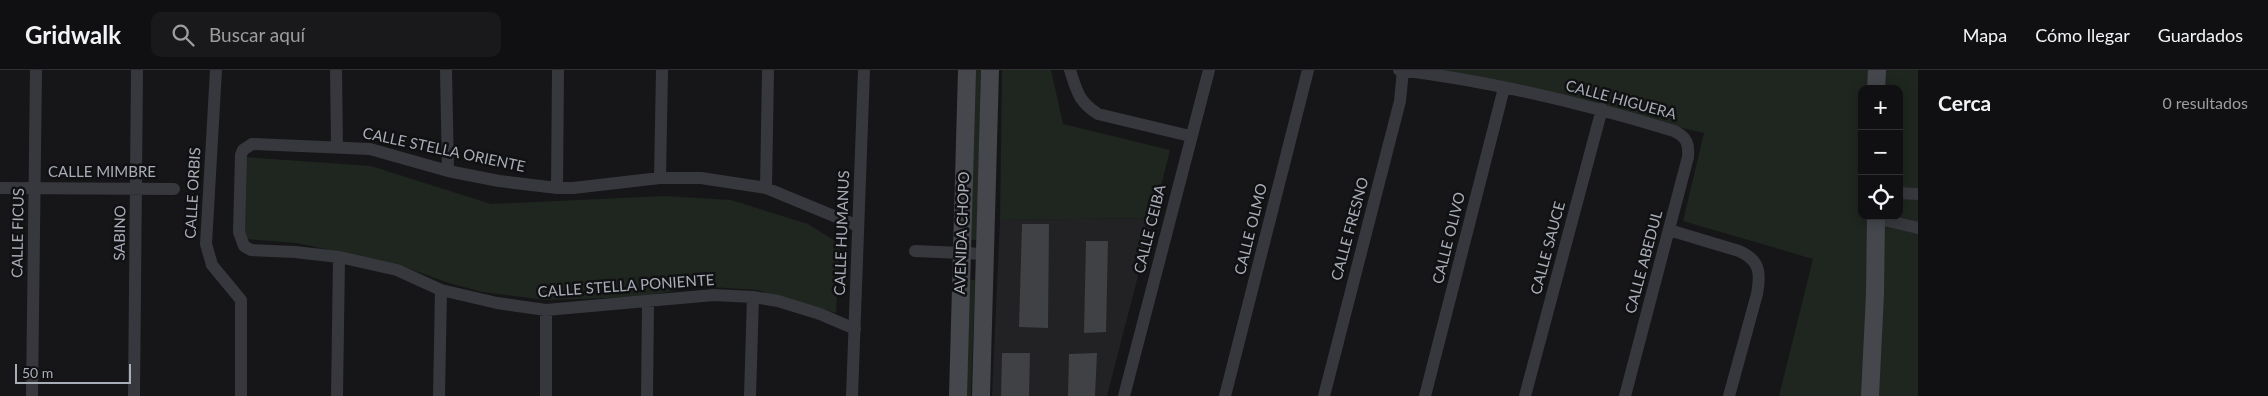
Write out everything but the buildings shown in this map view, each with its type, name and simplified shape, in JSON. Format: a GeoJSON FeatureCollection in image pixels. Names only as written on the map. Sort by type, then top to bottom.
{"type":"FeatureCollection","features":[{"type":"Feature","properties":{"kind":"street","name":"CALLE FICUS"},"geometry":{"type":"LineString","coordinates":[[32,396],[36,70]]}},
{"type":"Feature","properties":{"kind":"street","name":"SABINO"},"geometry":{"type":"LineString","coordinates":[[134,396],[137,70]]}},
{"type":"Feature","properties":{"kind":"street","name":"CALLE ORBIS"},"geometry":{"type":"LineString","coordinates":[[216,70],[206,244],[212,265],[241,300],[241,396]]}},
{"type":"Feature","properties":{"kind":"street"},"geometry":{"type":"LineString","coordinates":[[336,70],[337,146]]}},
{"type":"Feature","properties":{"kind":"street"},"geometry":{"type":"LineString","coordinates":[[446,70],[448,170]]}},
{"type":"Feature","properties":{"kind":"street"},"geometry":{"type":"LineString","coordinates":[[557,188],[558,70]]}},
{"type":"Feature","properties":{"kind":"street"},"geometry":{"type":"LineString","coordinates":[[660,178],[662,70]]}},
{"type":"Feature","properties":{"kind":"street"},"geometry":{"type":"LineString","coordinates":[[766,188],[768,70]]}},
{"type":"Feature","properties":{"kind":"street","name":"CALLE HUMANUS"},"geometry":{"type":"LineString","coordinates":[[852,396],[864,70]]}},
{"type":"Feature","properties":{"kind":"street","name":"AVENIDA CHOPO"},"geometry":{"type":"LineString","coordinates":[[958,396],[967,70]]}},
{"type":"Feature","properties":{"kind":"street","name":"AVENIDA CHOPO"},"geometry":{"type":"LineString","coordinates":[[981,396],[990,70]]}},
{"type":"Feature","properties":{"kind":"street"},"geometry":{"type":"LineString","coordinates":[[1070,70],[1077,93],[1085,106],[1098,114],[1190,136]]}},
{"type":"Feature","properties":{"kind":"street","name":"CALLE CEIBA"},"geometry":{"type":"LineString","coordinates":[[1124,396],[1190,136],[1209,70]]}},
{"type":"Feature","properties":{"kind":"street","name":"CALLE OLMO"},"geometry":{"type":"LineString","coordinates":[[1225,396],[1308,70]]}},
{"type":"Feature","properties":{"kind":"street","name":"CALLE HIGUERA"},"geometry":{"type":"LineString","coordinates":[[1399,70],[1504,88],[1602,109],[1674,131],[1685,137]]}},
{"type":"Feature","properties":{"kind":"street","name":"CALLE FRESNO"},"geometry":{"type":"LineString","coordinates":[[1324,396],[1400,100],[1403,70]]}},
{"type":"Feature","properties":{"kind":"street"},"geometry":{"type":"LineString","coordinates":[[1876,70],[1876,85]]}},
{"type":"Feature","properties":{"kind":"street","name":"CALLE OLIVO"},"geometry":{"type":"LineString","coordinates":[[1425,396],[1504,88]]}},
{"type":"Feature","properties":{"kind":"street","name":"CALLE SAUCE"},"geometry":{"type":"LineString","coordinates":[[1525,396],[1602,109]]}},
{"type":"Feature","properties":{"kind":"street","name":"CALLE ABEDUL"},"geometry":{"type":"LineString","coordinates":[[1625,396],[1688,157],[1688,142],[1685,137]]}},
{"type":"Feature","properties":{"kind":"street","name":"CALLE STELLA ORIENTE"},"geometry":{"type":"LineString","coordinates":[[251,250],[244,246],[239,232],[240,155],[243,150],[252,144],[337,146],[370,149],[448,170],[499,181],[557,188],[573,188],[660,178],[701,178],[766,188],[858,226]]}},
{"type":"Feature","properties":{"kind":"street","name":"CALLE MIMBRE"},"geometry":{"type":"LineString","coordinates":[[0,188],[174,189]]}},
{"type":"Feature","properties":{"kind":"street"},"geometry":{"type":"LineString","coordinates":[[1903,194],[1918,194]]}},
{"type":"Feature","properties":{"kind":"street"},"geometry":{"type":"LineString","coordinates":[[1870,396],[1875,294],[1876,220]]}},
{"type":"Feature","properties":{"kind":"street"},"geometry":{"type":"LineString","coordinates":[[1887,220],[1918,228]]}},
{"type":"Feature","properties":{"kind":"street"},"geometry":{"type":"LineString","coordinates":[[1669,230],[1739,251],[1748,255],[1758,265],[1759,282],[1757,294],[1728,396]]}},
{"type":"Feature","properties":{"kind":"street","name":"CALLE STELLA PONIENTE"},"geometry":{"type":"LineString","coordinates":[[251,250],[339,257],[397,270],[441,290],[497,304],[546,310],[648,303],[714,295],[753,297],[778,301],[820,314],[855,329]]}},
{"type":"Feature","properties":{"kind":"street"},"geometry":{"type":"LineString","coordinates":[[915,251],[985,254]]}},
{"type":"Feature","properties":{"kind":"street"},"geometry":{"type":"LineString","coordinates":[[337,396],[339,257]]}},
{"type":"Feature","properties":{"kind":"street"},"geometry":{"type":"LineString","coordinates":[[439,396],[441,290]]}},
{"type":"Feature","properties":{"kind":"street"},"geometry":{"type":"LineString","coordinates":[[750,396],[753,297]]}},
{"type":"Feature","properties":{"kind":"street"},"geometry":{"type":"LineString","coordinates":[[647,396],[648,303]]}},
{"type":"Feature","properties":{"kind":"street"},"geometry":{"type":"LineString","coordinates":[[546,310],[546,396]]}},
{"type":"Feature","properties":{"kind":"shaded area"},"geometry":{"type":"Polygon","coordinates":[[[973,70],[981,70],[977,240],[968,240],[973,70]]]}},
{"type":"Feature","properties":{"kind":"shaded area"},"geometry":{"type":"Polygon","coordinates":[[[1002,70],[1051,70],[1063,124],[1170,150],[1153,218],[1000,220],[1002,70]]]}},
{"type":"Feature","properties":{"kind":"shaded area"},"geometry":{"type":"Polygon","coordinates":[[[1434,70],[1918,70],[1918,396],[1779,396],[1813,259],[1683,221],[1704,133],[1434,70]]]}},
{"type":"Feature","properties":{"kind":"shaded area"},"geometry":{"type":"Polygon","coordinates":[[[244,157],[371,166],[491,204],[664,196],[731,200],[808,224],[840,244],[836,313],[757,290],[697,286],[642,297],[545,300],[482,292],[449,283],[396,264],[297,243],[245,239],[244,157]]]}},
{"type":"Feature","properties":{"kind":"shaded area"},"geometry":{"type":"Polygon","coordinates":[[[1153,218],[1107,396],[992,396],[1000,220],[1153,218]]]}},
{"type":"Feature","properties":{"kind":"shaded area"},"geometry":{"type":"Polygon","coordinates":[[[966,280],[975,280],[971,396],[961,396],[966,280]]]}}]}
